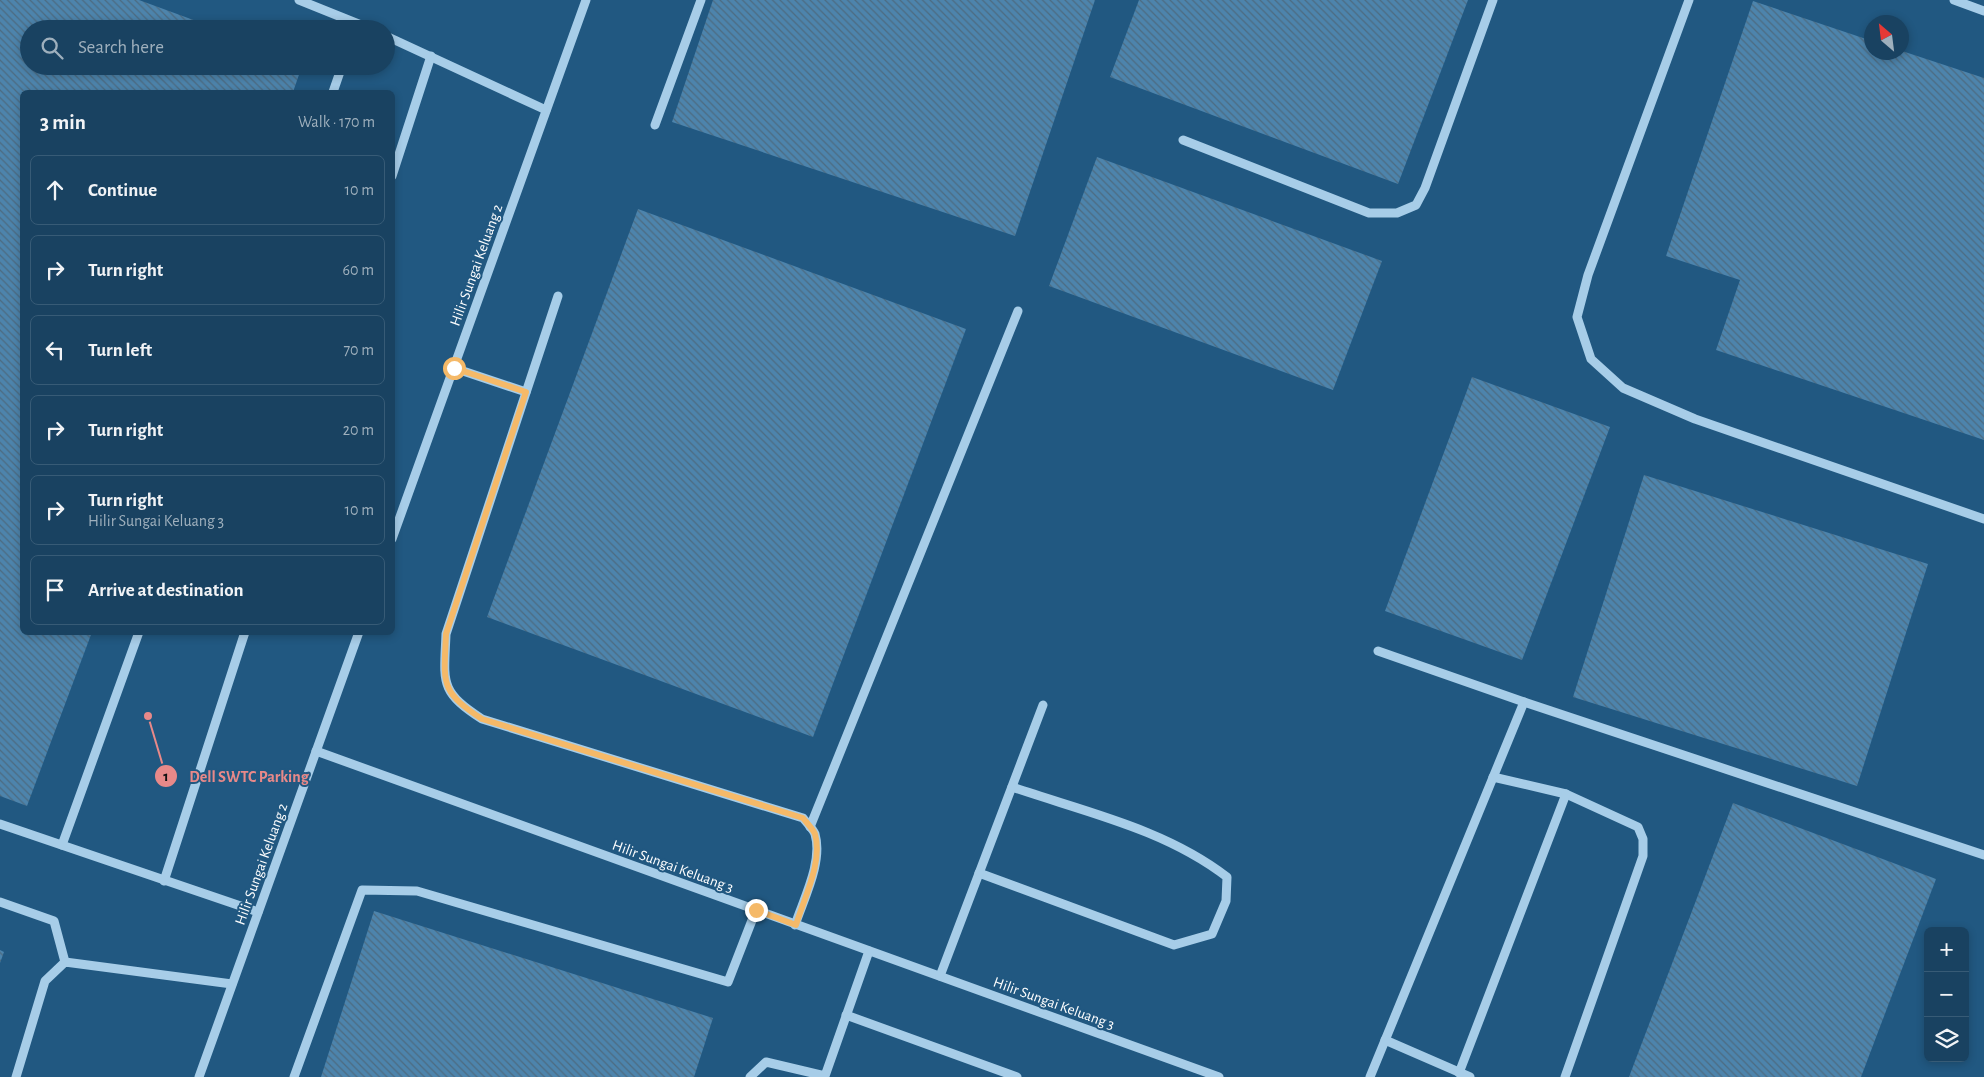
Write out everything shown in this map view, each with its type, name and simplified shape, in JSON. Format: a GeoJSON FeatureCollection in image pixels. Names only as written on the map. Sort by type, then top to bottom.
{"type":"FeatureCollection","features":[{"type":"Feature","properties":{"kind":"street"},"geometry":{"type":"LineString","coordinates":[[300,0],[344,20]]}},
{"type":"Feature","properties":{"kind":"street","name":"Hilir Sungai Keluang 2"},"geometry":{"type":"LineString","coordinates":[[395,530],[586,0]]}},
{"type":"Feature","properties":{"kind":"street"},"geometry":{"type":"LineString","coordinates":[[655,125],[701,0]]}},
{"type":"Feature","properties":{"kind":"street"},"geometry":{"type":"LineString","coordinates":[[1183,140],[1369,212],[1397,213],[1416,205],[1425,188],[1493,0]]}},
{"type":"Feature","properties":{"kind":"street"},"geometry":{"type":"LineString","coordinates":[[1689,0],[1588,276],[1577,317],[1592,359],[1623,388],[1695,419],[1984,519]]}},
{"type":"Feature","properties":{"kind":"street"},"geometry":{"type":"LineString","coordinates":[[1954,0],[1984,11]]}},
{"type":"Feature","properties":{"kind":"street"},"geometry":{"type":"LineString","coordinates":[[395,40],[546,110]]}},
{"type":"Feature","properties":{"kind":"street"},"geometry":{"type":"LineString","coordinates":[[395,167],[431,56]]}},
{"type":"Feature","properties":{"kind":"street"},"geometry":{"type":"LineString","coordinates":[[334,90],[339,75]]}},
{"type":"Feature","properties":{"kind":"street"},"geometry":{"type":"LineString","coordinates":[[558,296],[446,634],[444,676],[449,692],[458,704],[482,719],[803,818],[814,833],[816,846],[815,864],[796,925]]}},
{"type":"Feature","properties":{"kind":"street"},"geometry":{"type":"LineString","coordinates":[[810,827],[1018,311]]}},
{"type":"Feature","properties":{"kind":"street"},"geometry":{"type":"LineString","coordinates":[[454,368],[526,392]]}},
{"type":"Feature","properties":{"kind":"street"},"geometry":{"type":"LineString","coordinates":[[62,846],[138,635]]}},
{"type":"Feature","properties":{"kind":"street"},"geometry":{"type":"LineString","coordinates":[[164,881],[244,635]]}},
{"type":"Feature","properties":{"kind":"street","name":"Hilir Sungai Keluang 2"},"geometry":{"type":"LineString","coordinates":[[199,1077],[358,635]]}},
{"type":"Feature","properties":{"kind":"street"},"geometry":{"type":"LineString","coordinates":[[1378,651],[1524,702],[1984,856]]}},
{"type":"Feature","properties":{"kind":"street"},"geometry":{"type":"LineString","coordinates":[[1370,1077],[1524,702]]}},
{"type":"Feature","properties":{"kind":"street"},"geometry":{"type":"LineString","coordinates":[[940,976],[1043,705]]}},
{"type":"Feature","properties":{"kind":"street","name":"Hilir Sungai Keluang 3"},"geometry":{"type":"LineString","coordinates":[[316,752],[1219,1077]]}},
{"type":"Feature","properties":{"kind":"street"},"geometry":{"type":"LineString","coordinates":[[1493,777],[1566,794],[1638,827],[1644,839],[1643,856],[1565,1077]]}},
{"type":"Feature","properties":{"kind":"street"},"geometry":{"type":"LineString","coordinates":[[979,872],[1174,945],[1212,934],[1226,901],[1227,877],[1202,857],[1145,831],[1012,787]]}},
{"type":"Feature","properties":{"kind":"street"},"geometry":{"type":"LineString","coordinates":[[1459,1073],[1566,794]]}},
{"type":"Feature","properties":{"kind":"street"},"geometry":{"type":"LineString","coordinates":[[0,824],[258,912]]}},
{"type":"Feature","properties":{"kind":"street"},"geometry":{"type":"LineString","coordinates":[[294,1077],[362,890],[418,891],[728,982],[756,910]]}},
{"type":"Feature","properties":{"kind":"street"},"geometry":{"type":"LineString","coordinates":[[0,902],[54,921],[65,962]]}},
{"type":"Feature","properties":{"kind":"street"},"geometry":{"type":"LineString","coordinates":[[750,1077],[766,1062],[826,1076],[869,951]]}},
{"type":"Feature","properties":{"kind":"street"},"geometry":{"type":"LineString","coordinates":[[65,962],[232,984]]}},
{"type":"Feature","properties":{"kind":"street"},"geometry":{"type":"LineString","coordinates":[[16,1077],[45,981],[65,962]]}},
{"type":"Feature","properties":{"kind":"street"},"geometry":{"type":"LineString","coordinates":[[846,1015],[1017,1077]]}},
{"type":"Feature","properties":{"kind":"street"},"geometry":{"type":"LineString","coordinates":[[1385,1040],[1470,1077]]}},
{"type":"Feature","properties":{"kind":"building"},"geometry":{"type":"Polygon","coordinates":[[[0,0],[139,0],[193,20],[20,20],[20,75],[299,75],[294,90],[20,90],[20,635],[91,635],[27,806],[0,796],[0,0]]]}},
{"type":"Feature","properties":{"kind":"building"},"geometry":{"type":"Polygon","coordinates":[[[713,0],[1095,0],[1015,236],[672,122],[713,0]]]}},
{"type":"Feature","properties":{"kind":"building"},"geometry":{"type":"Polygon","coordinates":[[[1139,0],[1468,0],[1398,184],[1110,77],[1139,0]]]}},
{"type":"Feature","properties":{"kind":"building"},"geometry":{"type":"Polygon","coordinates":[[[1753,1],[1864,38],[1864,60],[1909,60],[1909,53],[1984,78],[1984,440],[1716,350],[1740,280],[1666,256],[1753,1]]]}},
{"type":"Feature","properties":{"kind":"building"},"geometry":{"type":"Polygon","coordinates":[[[1097,157],[1382,261],[1333,390],[1049,286],[1097,157]]]}},
{"type":"Feature","properties":{"kind":"building"},"geometry":{"type":"Polygon","coordinates":[[[638,209],[966,329],[813,737],[487,617],[638,209]]]}},
{"type":"Feature","properties":{"kind":"building"},"geometry":{"type":"Polygon","coordinates":[[[1472,377],[1610,427],[1522,660],[1385,611],[1472,377]]]}},
{"type":"Feature","properties":{"kind":"building"},"geometry":{"type":"Polygon","coordinates":[[[1644,475],[1928,564],[1857,786],[1573,697],[1644,475]]]}},
{"type":"Feature","properties":{"kind":"building"},"geometry":{"type":"Polygon","coordinates":[[[1733,803],[1936,879],[1861,1077],[1629,1077],[1733,803]]]}},
{"type":"Feature","properties":{"kind":"building"},"geometry":{"type":"Polygon","coordinates":[[[374,911],[713,1018],[694,1077],[321,1077],[374,911]]]}},
{"type":"Feature","properties":{"kind":"building"},"geometry":{"type":"Polygon","coordinates":[[[0,950],[4,952],[0,963],[0,950]]]}},
{"type":"Feature","properties":{"kind":"place","name":"Dell SWTC Parking"},"geometry":{"type":"Point","coordinates":[148,716]}},
{"type":"Feature","properties":{"kind":"route"},"geometry":{"type":"LineString","coordinates":[[454,368],[526,392],[446,634],[444,676],[449,692],[458,704],[482,719],[803,818],[814,833],[816,846],[815,864],[796,925],[756,910]]}}]}
